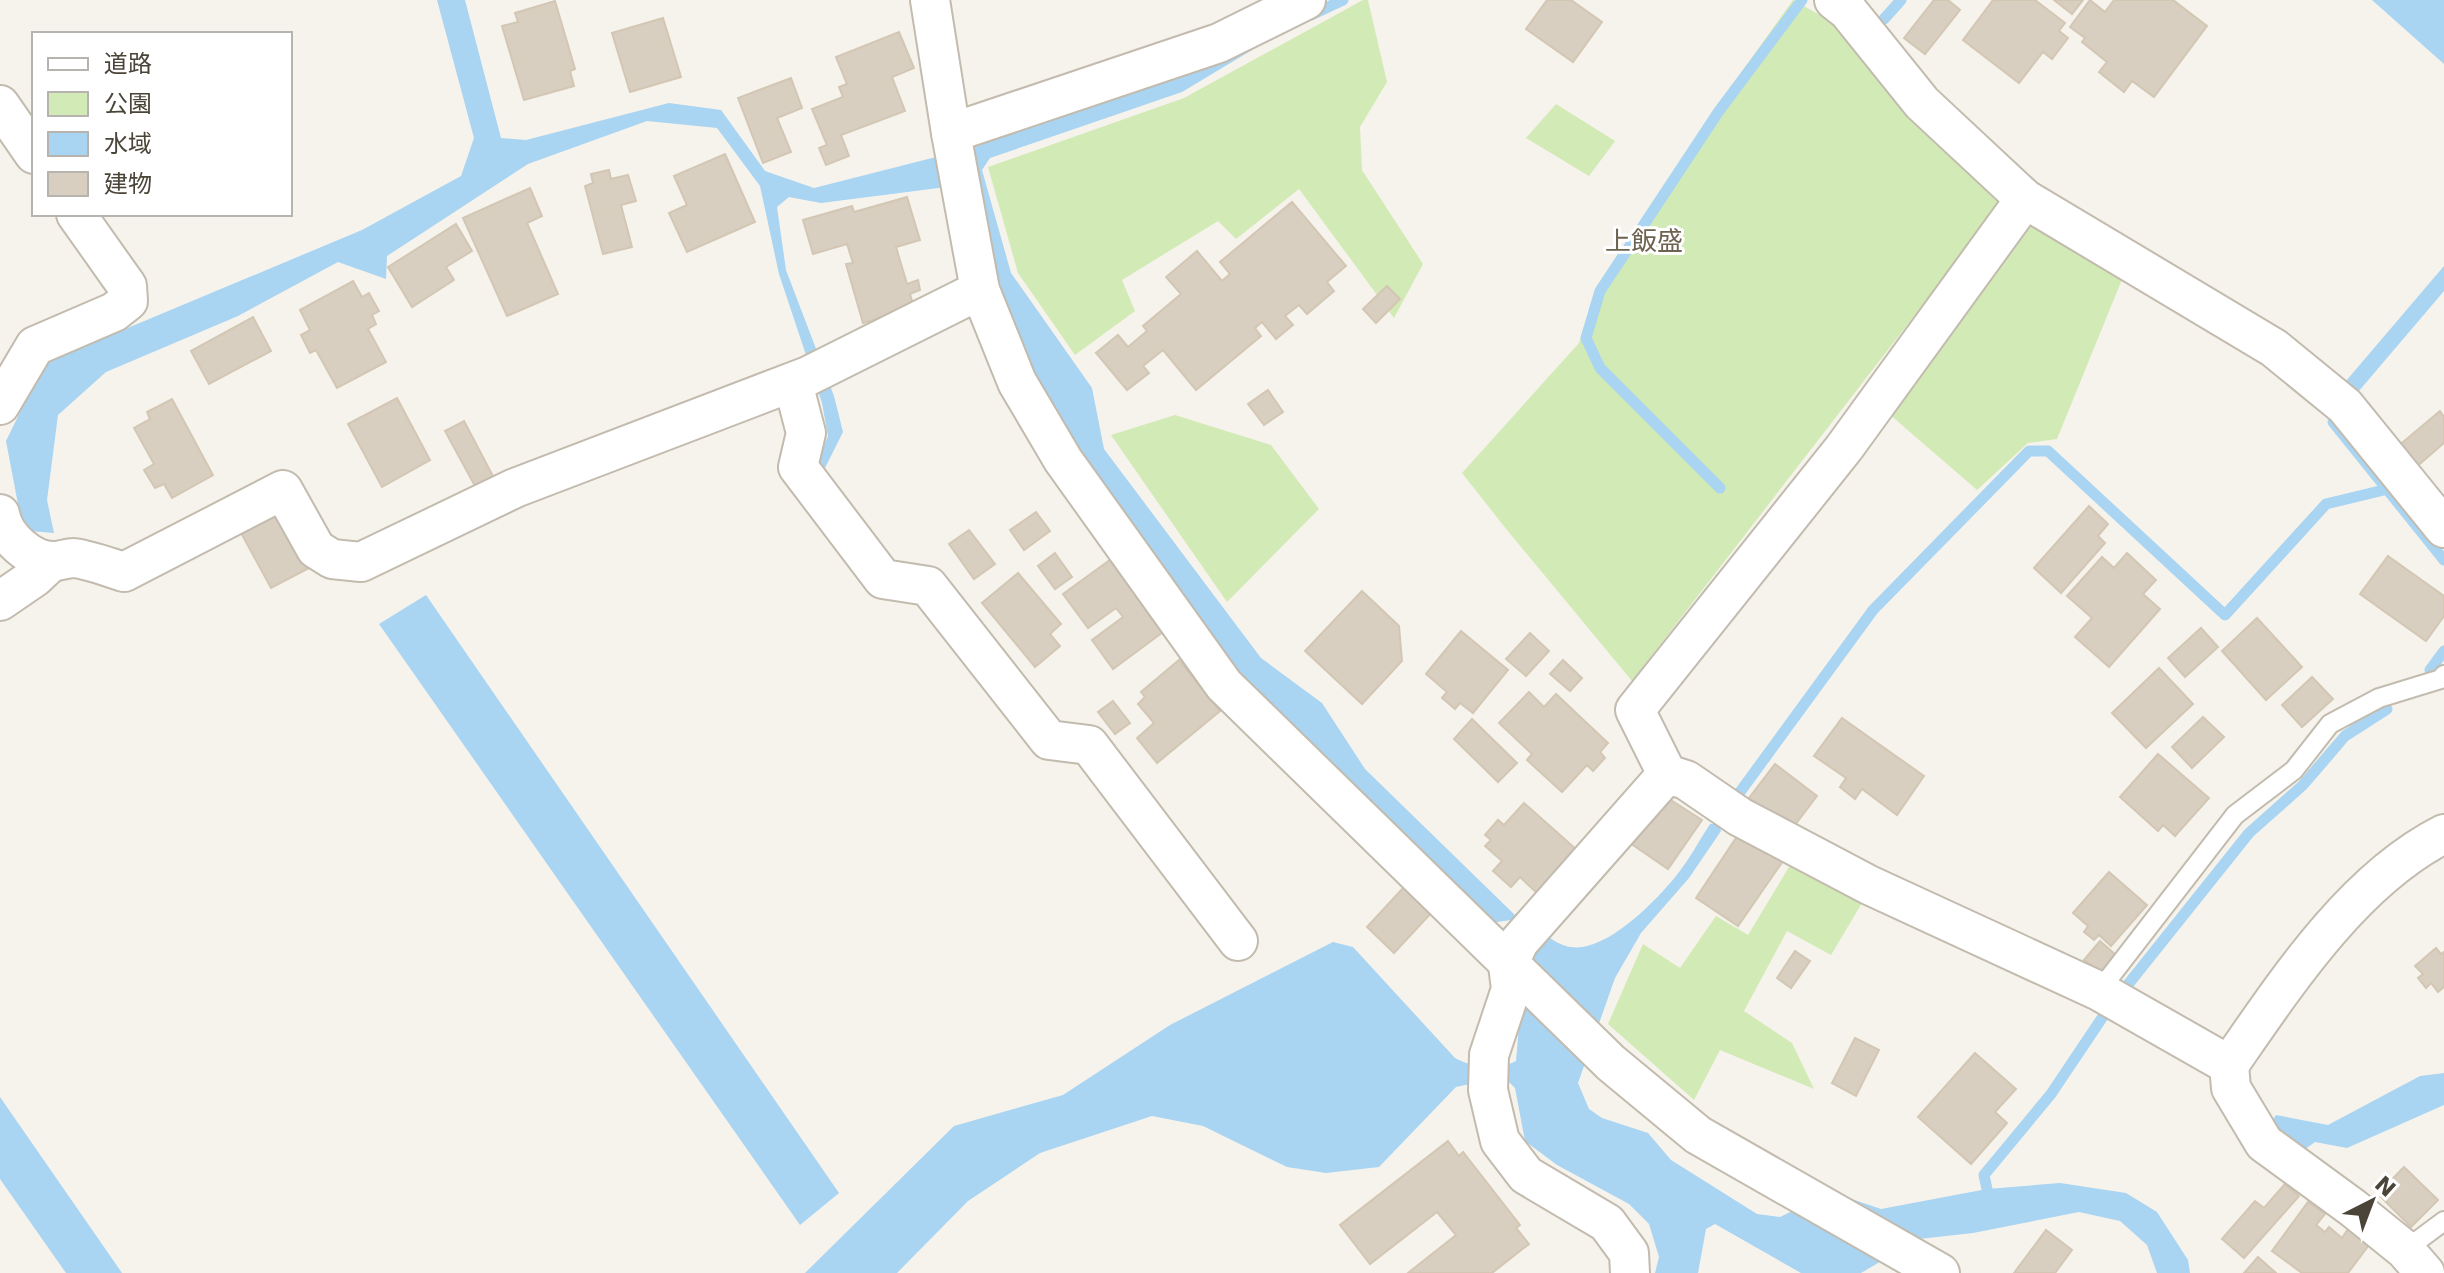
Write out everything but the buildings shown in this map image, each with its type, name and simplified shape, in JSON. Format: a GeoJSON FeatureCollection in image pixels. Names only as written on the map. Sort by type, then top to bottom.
{"type":"FeatureCollection","features":[{"type":"Feature","properties":{"kind":"street"},"geometry":{"type":"LineString","coordinates":[[930,0],[980,290],[1017,382],[1063,460],[1224,685],[1520,944],[1611,1063],[1698,1135],[1926,1265]]}},
{"type":"Feature","properties":{"kind":"street"},"geometry":{"type":"LineString","coordinates":[[956,160],[1219,43],[1306,0]]}},
{"type":"Feature","properties":{"kind":"street"},"geometry":{"type":"LineString","coordinates":[[1834,0],[1848,11],[1922,103],[2025,199],[2274,348],[2345,406],[2444,528]]}},
{"type":"Feature","properties":{"kind":"street"},"geometry":{"type":"LineString","coordinates":[[0,105],[32,151]]}},
{"type":"Feature","properties":{"kind":"street"},"geometry":{"type":"LineString","coordinates":[[2025,199],[1844,448],[1635,710],[1667,774],[1686,780],[1730,810],[1869,885],[2110,997],[2229,1065]]}},
{"type":"Feature","properties":{"kind":"street"},"geometry":{"type":"LineString","coordinates":[[0,405],[35,346],[114,312],[128,301],[127,286],[77,216]]}},
{"type":"Feature","properties":{"kind":"street"},"geometry":{"type":"LineString","coordinates":[[0,514],[14,541],[33,555],[52,561],[71,558],[124,572],[283,490],[316,549],[332,559],[361,562],[515,488],[809,375],[980,290]]}},
{"type":"Feature","properties":{"kind":"street"},"geometry":{"type":"LineString","coordinates":[[809,375],[806,433],[798,467],[883,579],[928,586],[1049,740],[1089,745],[1238,941]]}},
{"type":"Feature","properties":{"kind":"street"},"geometry":{"type":"LineString","coordinates":[[0,601],[52,561]]}},
{"type":"Feature","properties":{"kind":"street"},"geometry":{"type":"LineString","coordinates":[[1630,1273],[1629,1253],[1607,1223],[1526,1175],[1500,1141],[1488,1073],[1520,944],[1667,774]]}},
{"type":"Feature","properties":{"kind":"street"},"geometry":{"type":"LineString","coordinates":[[2415,1262],[2353,1208],[2264,1143],[2231,1088],[2229,1065],[2317,946],[2371,885],[2444,834]]}},
{"type":"Feature","properties":{"kind":"lane"},"geometry":{"type":"LineString","coordinates":[[2110,997],[2235,815],[2294,770],[2330,724],[2379,698],[2441,679],[2444,675]]}},
{"type":"Feature","properties":{"kind":"lane"},"geometry":{"type":"LineString","coordinates":[[2415,1262],[2444,1221]]}},
{"type":"Feature","properties":{"kind":"green space"},"geometry":{"type":"Polygon","coordinates":[[[1368,0],[1387,82],[1360,127],[1362,170],[1423,264],[1394,318],[1299,189],[1236,239],[1218,221],[1122,280],[1135,311],[1075,355],[1018,273],[988,167],[1184,98],[1368,0]]]}},
{"type":"Feature","properties":{"kind":"green space"},"geometry":{"type":"Polygon","coordinates":[[[1793,0],[1852,33],[2003,201],[1632,681],[1462,473],[1579,343],[1595,292],[1715,109],[1793,0]]]}},
{"type":"Feature","properties":{"kind":"green space"},"geometry":{"type":"Polygon","coordinates":[[[1556,104],[1615,141],[1589,176],[1526,138],[1556,104]]]}},
{"type":"Feature","properties":{"kind":"green space"},"geometry":{"type":"Polygon","coordinates":[[[2030,224],[2125,272],[2057,439],[2028,443],[1977,490],[1888,413],[2030,224]]]}},
{"type":"Feature","properties":{"kind":"green space"},"geometry":{"type":"Polygon","coordinates":[[[1175,415],[1271,445],[1319,509],[1227,602],[1111,435],[1175,415]]]}},
{"type":"Feature","properties":{"kind":"green space"},"geometry":{"type":"Polygon","coordinates":[[[1795,857],[1865,898],[1831,955],[1787,931],[1744,1011],[1792,1043],[1814,1089],[1720,1050],[1694,1100],[1608,1024],[1643,944],[1680,968],[1716,916],[1748,935],[1795,857]]]}},
{"type":"Feature","properties":{"kind":"water"},"geometry":{"type":"Polygon","coordinates":[[[437,0],[465,0],[501,138],[526,140],[669,103],[721,110],[765,171],[814,188],[936,157],[941,173],[966,150],[1191,71],[1302,20],[1182,92],[990,158],[982,170],[1011,273],[1092,388],[1104,449],[1261,658],[1322,703],[1365,769],[1519,919],[1489,923],[1257,700],[1088,470],[1024,363],[970,184],[821,203],[789,197],[777,207],[786,270],[834,396],[843,432],[824,470],[813,473],[828,436],[822,403],[779,274],[760,186],[717,128],[647,121],[528,164],[387,256],[386,279],[338,262],[238,316],[106,372],[58,415],[47,500],[54,533],[29,531],[21,520],[6,441],[44,363],[362,230],[461,176],[474,138],[437,0]]]}},
{"type":"Feature","properties":{"kind":"water"},"geometry":{"type":"Polygon","coordinates":[[[2372,0],[2444,0],[2444,64],[2372,0]]]}},
{"type":"Feature","properties":{"kind":"water"},"geometry":{"type":"Polygon","coordinates":[[[2444,266],[2444,291],[2358,392],[2346,381],[2444,266]]]}},
{"type":"Feature","properties":{"kind":"water"},"geometry":{"type":"Polygon","coordinates":[[[426,595],[839,1193],[800,1225],[379,624],[426,595]]]}},
{"type":"Feature","properties":{"kind":"water"},"geometry":{"type":"Polygon","coordinates":[[[1710,824],[1719,824],[1721,831],[1689,878],[1641,933],[1615,978],[1578,1083],[1589,1109],[1602,1118],[1648,1133],[1671,1160],[1757,1214],[1780,1217],[1831,1192],[1881,1209],[1987,1189],[2060,1183],[2126,1193],[2157,1212],[2188,1260],[2190,1273],[2157,1273],[2147,1245],[2120,1221],[2079,1212],[1973,1233],[1919,1239],[1861,1273],[1801,1273],[1715,1224],[1706,1229],[1698,1273],[1655,1273],[1659,1257],[1649,1224],[1629,1204],[1557,1165],[1525,1141],[1515,1088],[1510,1083],[1474,1083],[1456,1087],[1379,1167],[1326,1173],[1287,1167],[1203,1126],[1152,1116],[1040,1153],[968,1201],[897,1273],[805,1273],[954,1126],[1063,1095],[1170,1025],[1333,942],[1353,947],[1455,1058],[1485,1066],[1502,1066],[1516,1061],[1526,979],[1544,934],[1563,945],[1580,947],[1611,936],[1667,887],[1710,824]]]}},
{"type":"Feature","properties":{"kind":"water"},"geometry":{"type":"Polygon","coordinates":[[[2444,1073],[2444,1105],[2347,1148],[2315,1142],[2297,1155],[2268,1127],[2276,1115],[2328,1125],[2420,1076],[2444,1073]]]}},
{"type":"Feature","properties":{"kind":"water"},"geometry":{"type":"Polygon","coordinates":[[[0,1097],[122,1273],[66,1273],[0,1179],[0,1097]]]}},
{"type":"Feature","properties":{"kind":"waterway"},"geometry":{"type":"LineString","coordinates":[[1311,15],[1343,0]]}},
{"type":"Feature","properties":{"kind":"waterway"},"geometry":{"type":"LineString","coordinates":[[1720,488],[1600,368],[1586,338],[1600,291],[1719,111],[1802,0]]}},
{"type":"Feature","properties":{"kind":"waterway"},"geometry":{"type":"LineString","coordinates":[[1884,19],[1901,0]]}},
{"type":"Feature","properties":{"kind":"waterway"},"geometry":{"type":"LineString","coordinates":[[2333,422],[2444,560]]}},
{"type":"Feature","properties":{"kind":"waterway"},"geometry":{"type":"LineString","coordinates":[[1732,803],[1873,610],[2029,451],[2048,451],[2225,615],[2326,504],[2388,489]]}},
{"type":"Feature","properties":{"kind":"waterway"},"geometry":{"type":"LineString","coordinates":[[2430,670],[2444,651]]}},
{"type":"Feature","properties":{"kind":"waterway"},"geometry":{"type":"LineString","coordinates":[[1987,1189],[1984,1175],[2051,1094],[2106,1012],[2249,833],[2303,785],[2345,736],[2387,709]]}},
{"type":"Feature","properties":{"kind":"district","name":"上飯盛"},"geometry":{"type":"Point","coordinates":[1644,241]}}]}
